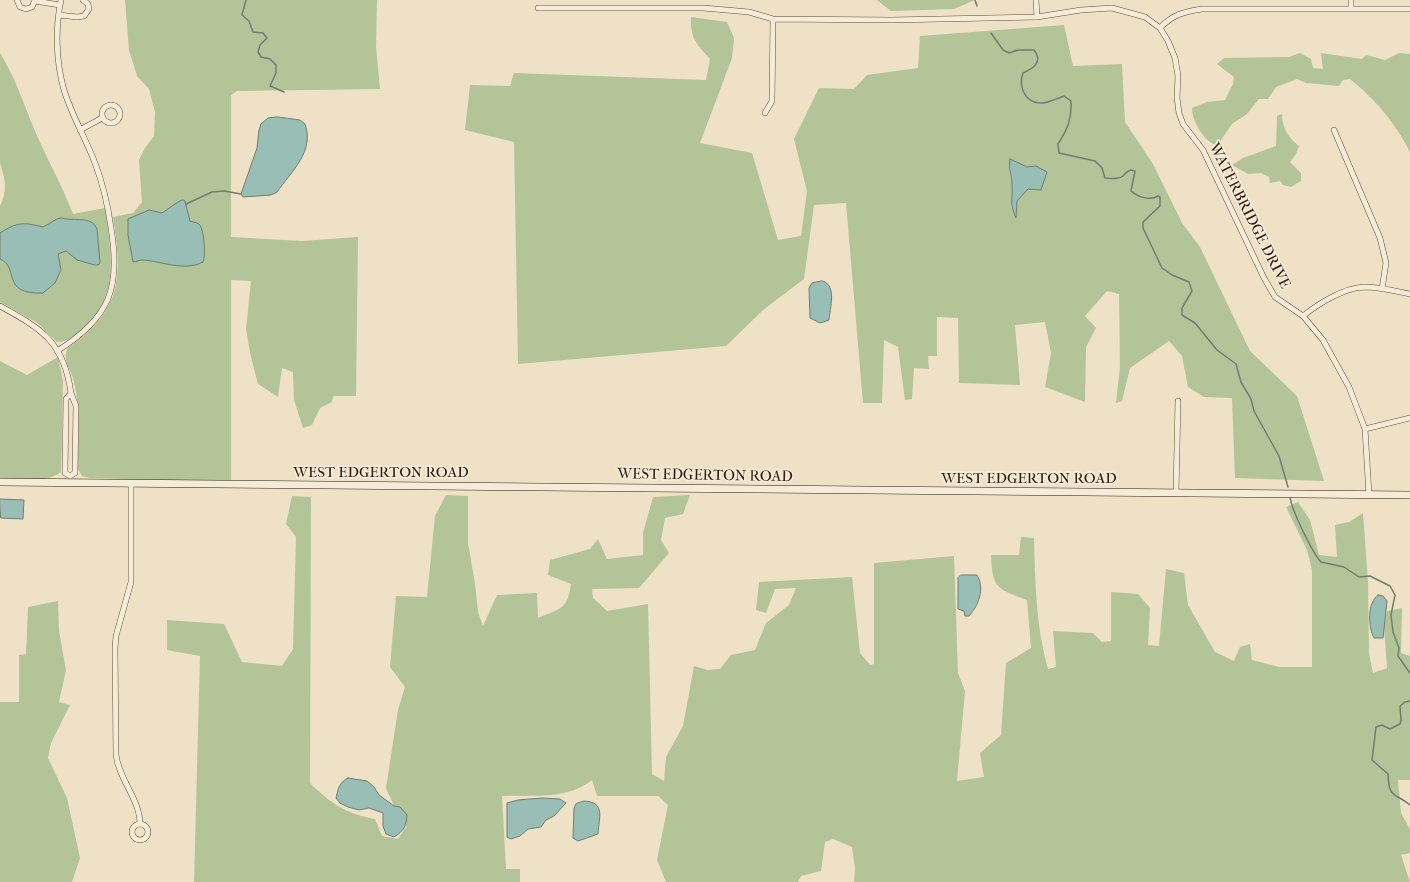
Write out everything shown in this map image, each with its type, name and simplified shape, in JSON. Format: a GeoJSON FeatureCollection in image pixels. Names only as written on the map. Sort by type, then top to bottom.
{"type":"FeatureCollection","features":[{"type":"Feature","properties":{"kind":"street"},"geometry":{"type":"LineString","coordinates":[[17,0],[20,7],[26,9],[32,7],[35,1],[61,3],[58,45],[60,72],[68,102],[95,162],[106,199],[114,245],[114,278],[108,299],[96,320],[81,334],[57,351]]}},
{"type":"Feature","properties":{"kind":"street"},"geometry":{"type":"LineString","coordinates":[[59,15],[77,17],[84,16],[89,9],[88,4],[83,0]]}},
{"type":"Feature","properties":{"kind":"street"},"geometry":{"type":"LineString","coordinates":[[1036,0],[1037,17]]}},
{"type":"Feature","properties":{"kind":"street"},"geometry":{"type":"LineString","coordinates":[[1351,0],[1351,9]]}},
{"type":"Feature","properties":{"kind":"street","name":"WATERBRIDGE DRIVE"},"geometry":{"type":"LineString","coordinates":[[538,8],[703,8],[748,12],[772,19],[958,20],[1037,17],[1080,10],[1112,8],[1145,17],[1160,28],[1175,58],[1178,76],[1178,105],[1183,124],[1203,150],[1275,297],[1303,316],[1323,340],[1349,387],[1365,429],[1368,495]]}},
{"type":"Feature","properties":{"kind":"street"},"geometry":{"type":"LineString","coordinates":[[1160,28],[1170,17],[1202,9],[1410,9]]}},
{"type":"Feature","properties":{"kind":"street"},"geometry":{"type":"LineString","coordinates":[[765,113],[772,101],[772,19]]}},
{"type":"Feature","properties":{"kind":"street"},"geometry":{"type":"LineString","coordinates":[[80,130],[102,118]]}},
{"type":"Feature","properties":{"kind":"street"},"geometry":{"type":"LineString","coordinates":[[1334,130],[1380,238],[1386,263],[1382,289]]}},
{"type":"Feature","properties":{"kind":"street"},"geometry":{"type":"LineString","coordinates":[[1303,316],[1313,308],[1346,292],[1363,287],[1410,294]]}},
{"type":"Feature","properties":{"kind":"street"},"geometry":{"type":"LineString","coordinates":[[0,306],[32,323],[42,332],[57,351],[66,370],[71,393],[76,406],[75,474],[70,479],[65,473],[66,400],[71,393]]}},
{"type":"Feature","properties":{"kind":"street"},"geometry":{"type":"LineString","coordinates":[[1176,493],[1178,401]]}},
{"type":"Feature","properties":{"kind":"street"},"geometry":{"type":"LineString","coordinates":[[1365,429],[1410,418]]}},
{"type":"Feature","properties":{"kind":"street","name":"WEST EDGERTON ROAD"},"geometry":{"type":"LineString","coordinates":[[0,482],[70,479],[131,483],[1410,495]]}},
{"type":"Feature","properties":{"kind":"street"},"geometry":{"type":"LineString","coordinates":[[131,483],[131,582],[116,636],[115,648],[116,755],[119,770],[139,810],[140,824]]}},
{"type":"Feature","properties":{"kind":"green space"},"geometry":{"type":"Polygon","coordinates":[[[125,0],[377,0],[376,47],[380,89],[237,91],[231,95],[231,237],[302,241],[358,237],[356,396],[333,396],[332,402],[320,408],[312,425],[303,428],[294,400],[293,372],[282,368],[278,397],[258,384],[250,353],[246,329],[251,281],[231,280],[231,482],[90,478],[82,476],[78,469],[78,403],[73,378],[66,361],[66,352],[68,348],[86,334],[109,306],[117,275],[118,258],[113,217],[133,213],[142,202],[139,160],[145,148],[154,136],[155,112],[149,89],[137,76],[129,50],[125,0]]]}},
{"type":"Feature","properties":{"kind":"green space"},"geometry":{"type":"Polygon","coordinates":[[[877,0],[975,0],[954,9],[891,11],[877,0]]]}},
{"type":"Feature","properties":{"kind":"green space"},"geometry":{"type":"Polygon","coordinates":[[[691,17],[727,22],[734,38],[732,58],[700,143],[752,153],[778,240],[801,236],[807,191],[794,139],[819,88],[854,89],[867,75],[918,68],[920,36],[1064,25],[1073,66],[1122,64],[1125,122],[1153,164],[1182,223],[1200,247],[1250,351],[1297,396],[1324,481],[1235,478],[1232,398],[1204,397],[1188,387],[1182,356],[1169,341],[1130,368],[1122,401],[1116,403],[1120,366],[1119,294],[1107,291],[1085,316],[1096,328],[1086,347],[1085,402],[1045,387],[1051,353],[1045,322],[1015,325],[1020,385],[959,383],[958,318],[937,317],[937,356],[928,356],[929,369],[914,368],[912,399],[905,400],[898,347],[884,340],[882,403],[863,403],[846,203],[814,205],[804,279],[763,310],[726,346],[518,364],[514,142],[465,130],[470,85],[510,86],[514,73],[706,80],[710,59],[695,41],[691,25],[691,17]]]}},
{"type":"Feature","properties":{"kind":"green space"},"geometry":{"type":"Polygon","coordinates":[[[0,53],[15,81],[35,131],[73,214],[105,208],[111,256],[111,272],[104,301],[96,315],[84,328],[72,338],[61,342],[57,342],[36,322],[0,302],[0,206],[3,200],[5,184],[0,163],[0,53]]]}},
{"type":"Feature","properties":{"kind":"green space"},"geometry":{"type":"Polygon","coordinates":[[[1300,53],[1311,59],[1313,68],[1323,69],[1321,53],[1362,59],[1366,55],[1385,60],[1399,53],[1410,54],[1410,152],[1399,132],[1384,112],[1359,86],[1350,79],[1343,80],[1339,86],[1306,83],[1297,79],[1276,87],[1268,99],[1259,99],[1247,114],[1232,124],[1217,146],[1212,144],[1203,135],[1196,125],[1192,108],[1207,102],[1225,100],[1233,84],[1234,77],[1217,64],[1224,58],[1289,57],[1300,53]]]}},
{"type":"Feature","properties":{"kind":"green space"},"geometry":{"type":"Polygon","coordinates":[[[1282,114],[1286,132],[1299,146],[1296,154],[1290,162],[1301,173],[1301,181],[1291,187],[1283,185],[1280,181],[1270,183],[1269,177],[1261,173],[1248,174],[1232,165],[1243,158],[1276,146],[1277,116],[1282,114]]]}},
{"type":"Feature","properties":{"kind":"green space"},"geometry":{"type":"Polygon","coordinates":[[[58,357],[63,381],[61,472],[55,476],[40,479],[0,479],[0,361],[27,375],[58,357]]]}},
{"type":"Feature","properties":{"kind":"green space"},"geometry":{"type":"Polygon","coordinates":[[[446,495],[468,496],[468,543],[478,612],[483,626],[497,595],[537,593],[538,618],[562,607],[567,599],[571,584],[548,575],[550,560],[590,549],[598,539],[607,559],[643,555],[643,533],[653,497],[690,495],[683,514],[665,518],[661,540],[669,553],[639,588],[592,589],[593,598],[607,611],[648,604],[652,774],[664,781],[666,757],[683,726],[694,666],[707,670],[720,669],[731,655],[755,650],[766,623],[789,605],[796,588],[775,589],[766,613],[756,610],[759,582],[852,577],[860,653],[870,665],[874,664],[874,563],[954,556],[958,673],[965,691],[957,781],[984,777],[980,753],[1001,735],[1006,663],[1031,648],[1027,600],[1009,593],[998,586],[993,574],[991,555],[1019,555],[1021,537],[1034,538],[1039,621],[1048,669],[1056,667],[1053,631],[1093,633],[1102,642],[1111,641],[1111,592],[1138,594],[1150,608],[1148,645],[1159,646],[1166,569],[1184,573],[1188,605],[1215,652],[1234,661],[1240,647],[1250,644],[1252,660],[1279,667],[1312,667],[1312,570],[1307,550],[1286,507],[1298,502],[1310,520],[1319,555],[1337,557],[1335,525],[1349,522],[1363,513],[1368,582],[1369,654],[1373,673],[1387,668],[1384,627],[1387,611],[1402,608],[1401,653],[1410,656],[1410,780],[1398,780],[1401,813],[1410,829],[1410,853],[1401,855],[1410,882],[854,882],[855,868],[852,847],[833,839],[825,842],[821,871],[801,876],[798,882],[666,882],[657,860],[668,805],[658,796],[597,796],[592,780],[572,791],[560,794],[537,796],[502,796],[506,869],[520,869],[520,882],[194,882],[200,656],[167,650],[167,620],[224,624],[242,662],[282,666],[293,649],[296,537],[286,524],[292,496],[311,497],[310,783],[339,807],[355,814],[375,819],[382,836],[398,839],[406,827],[400,807],[394,806],[386,788],[398,710],[405,687],[390,667],[396,596],[427,597],[435,516],[446,495]]]}},
{"type":"Feature","properties":{"kind":"green space"},"geometry":{"type":"Polygon","coordinates":[[[58,601],[59,631],[66,670],[59,702],[70,705],[51,743],[48,758],[67,798],[80,858],[72,882],[0,882],[0,702],[19,702],[19,655],[26,654],[28,607],[58,601]]]}},
{"type":"Feature","properties":{"kind":"water"},"geometry":{"type":"Polygon","coordinates":[[[278,117],[300,120],[305,124],[307,143],[304,152],[295,169],[277,192],[271,195],[243,197],[241,194],[257,148],[261,124],[268,118],[278,117]]]}},
{"type":"Feature","properties":{"kind":"water"},"geometry":{"type":"Polygon","coordinates":[[[1010,159],[1027,167],[1036,166],[1047,172],[1041,190],[1028,189],[1017,201],[1016,218],[1012,204],[1012,184],[1009,165],[1010,159]]]}},
{"type":"Feature","properties":{"kind":"water"},"geometry":{"type":"Polygon","coordinates":[[[183,200],[185,201],[190,221],[199,224],[201,227],[204,248],[203,262],[196,265],[181,266],[142,260],[133,262],[128,235],[128,219],[149,210],[162,213],[183,200]]]}},
{"type":"Feature","properties":{"kind":"water"},"geometry":{"type":"Polygon","coordinates":[[[57,219],[87,220],[94,225],[97,229],[100,263],[95,265],[77,260],[66,251],[58,254],[61,270],[55,283],[43,293],[21,290],[13,280],[6,263],[0,259],[0,233],[21,224],[31,224],[43,227],[57,219]]]}},
{"type":"Feature","properties":{"kind":"water"},"geometry":{"type":"Polygon","coordinates":[[[823,281],[830,288],[832,298],[829,320],[820,323],[810,318],[809,288],[812,283],[823,281]]]}},
{"type":"Feature","properties":{"kind":"water"},"geometry":{"type":"Polygon","coordinates":[[[0,499],[24,500],[23,519],[1,518],[0,499]]]}},
{"type":"Feature","properties":{"kind":"water"},"geometry":{"type":"Polygon","coordinates":[[[961,575],[977,575],[981,585],[978,602],[973,612],[969,616],[965,616],[964,611],[958,609],[958,578],[961,575]]]}},
{"type":"Feature","properties":{"kind":"water"},"geometry":{"type":"Polygon","coordinates":[[[1378,595],[1383,596],[1387,601],[1383,638],[1374,638],[1370,622],[1370,609],[1374,599],[1378,595]]]}},
{"type":"Feature","properties":{"kind":"water"},"geometry":{"type":"Polygon","coordinates":[[[348,778],[367,781],[374,787],[379,795],[394,806],[400,807],[407,815],[405,825],[400,833],[394,837],[386,834],[383,826],[383,813],[369,808],[359,810],[340,803],[336,798],[338,789],[348,778]]]}},
{"type":"Feature","properties":{"kind":"water"},"geometry":{"type":"Polygon","coordinates":[[[543,798],[560,799],[566,803],[554,816],[546,820],[541,827],[528,829],[520,836],[511,839],[507,837],[507,803],[518,800],[543,798]]]}},
{"type":"Feature","properties":{"kind":"water"},"geometry":{"type":"Polygon","coordinates":[[[584,801],[596,804],[598,807],[600,816],[598,834],[578,841],[573,838],[574,808],[576,804],[584,801]]]}},
{"type":"Feature","properties":{"kind":"waterway"},"geometry":{"type":"LineString","coordinates":[[246,0],[242,15],[249,21],[253,32],[263,33],[267,38],[260,45],[258,52],[261,57],[270,59],[276,65],[276,73],[270,86],[284,92]]}},
{"type":"Feature","properties":{"kind":"waterway"},"geometry":{"type":"LineString","coordinates":[[975,0],[977,6]]}},
{"type":"Feature","properties":{"kind":"waterway"},"geometry":{"type":"LineString","coordinates":[[991,33],[1003,50],[1009,53],[1018,50],[1034,50],[1037,54],[1038,58],[1034,67],[1023,73],[1021,84],[1027,98],[1037,103],[1043,103],[1064,96],[1071,101],[1071,113],[1068,124],[1058,144],[1059,153],[1095,161],[1102,168],[1105,178],[1119,178],[1128,171],[1135,171],[1131,191],[1144,198],[1160,197],[1160,206],[1143,222],[1143,228],[1162,268],[1172,275],[1189,282],[1192,291],[1182,308],[1182,315],[1195,323],[1217,350],[1236,364],[1241,382],[1251,399],[1254,411],[1279,456],[1288,487]]}},
{"type":"Feature","properties":{"kind":"waterway"},"geometry":{"type":"LineString","coordinates":[[186,204],[212,192],[224,191],[241,194]]}},
{"type":"Feature","properties":{"kind":"waterway"},"geometry":{"type":"LineString","coordinates":[[1290,497],[1294,512],[1303,531],[1321,562],[1344,567],[1359,577],[1370,576],[1390,586],[1395,595],[1391,615],[1393,632],[1399,648],[1398,656],[1410,673]]}},
{"type":"Feature","properties":{"kind":"waterway"},"geometry":{"type":"LineString","coordinates":[[1410,701],[1405,702],[1400,706],[1400,724],[1390,729],[1382,725],[1376,727],[1372,760],[1388,774],[1390,788],[1393,794],[1410,805]]}}]}
